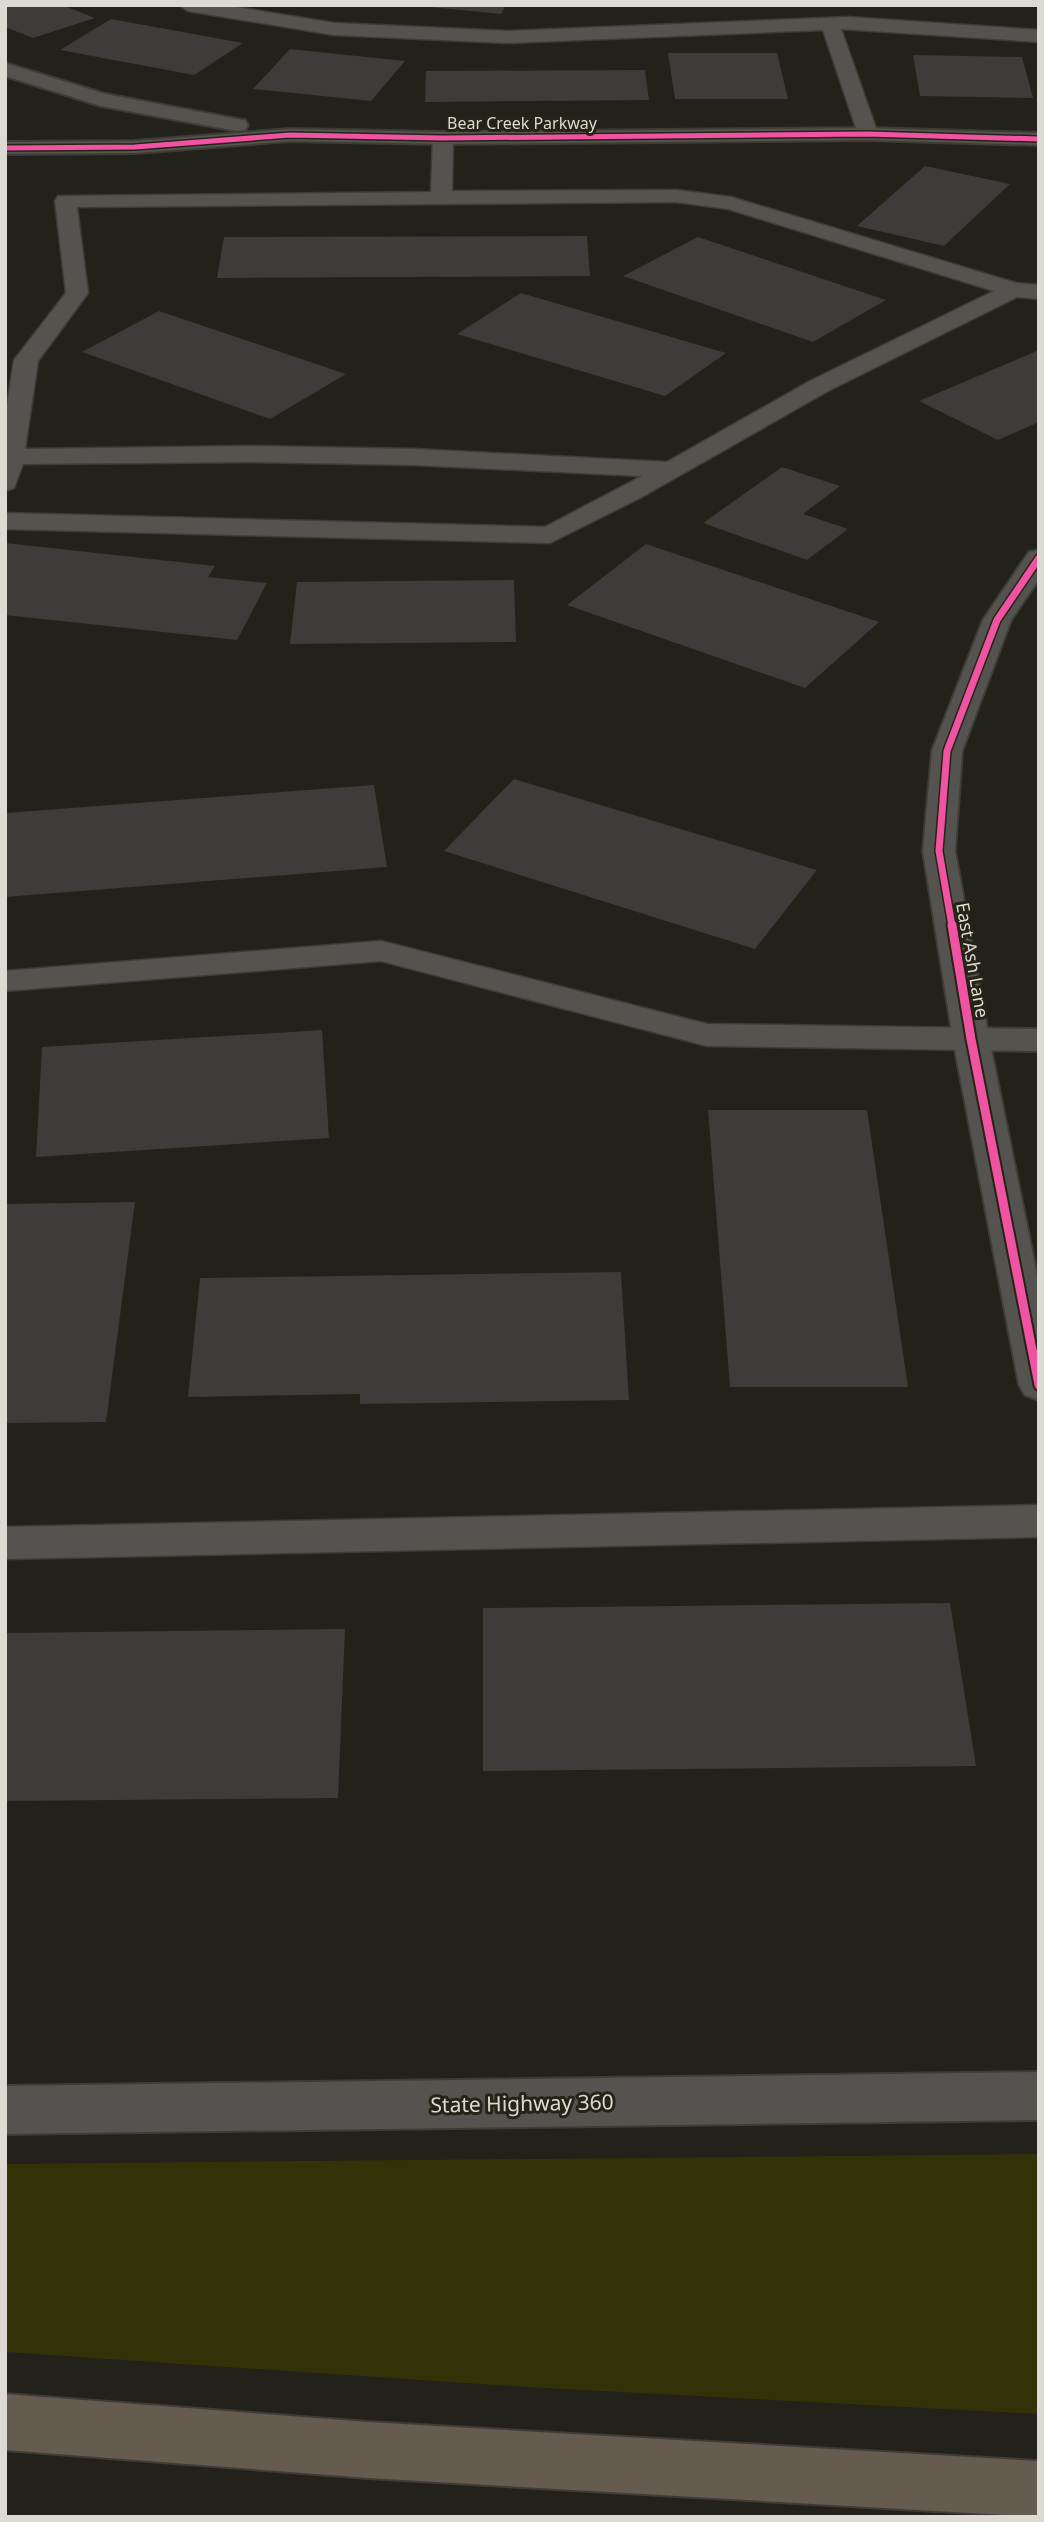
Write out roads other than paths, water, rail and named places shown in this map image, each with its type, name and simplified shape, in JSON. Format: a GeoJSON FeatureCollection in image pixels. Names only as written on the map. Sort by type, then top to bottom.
{"type":"FeatureCollection","features":[{"type":"Feature","properties":{"kind":"highway"},"geometry":{"type":"LineString","coordinates":[[5,2422],[368,2450],[1039,2490]]}},
{"type":"Feature","properties":{"kind":"street","name":"Bear Creek Parkway"},"geometry":{"type":"LineString","coordinates":[[5,69],[101,100],[290,135]]}},
{"type":"Feature","properties":{"kind":"street","name":"Bear Creek Parkway"},"geometry":{"type":"LineString","coordinates":[[5,148],[135,147],[290,135],[443,138],[868,134],[1039,139]]}},
{"type":"Feature","properties":{"kind":"street","name":"East Ash Lane"},"geometry":{"type":"LineString","coordinates":[[1039,558],[997,620],[947,751],[939,851],[971,1039],[1039,1385]]}},
{"type":"Feature","properties":{"kind":"street"},"geometry":{"type":"LineString","coordinates":[[971,1039],[1039,1040]]}},
{"type":"Feature","properties":{"kind":"street","name":"State Highway 360"},"geometry":{"type":"LineString","coordinates":[[5,2110],[1039,2096]]}},
{"type":"Feature","properties":{"kind":"lane"},"geometry":{"type":"LineString","coordinates":[[188,5],[334,29],[508,37],[830,24],[1039,36]]}},
{"type":"Feature","properties":{"kind":"lane"},"geometry":{"type":"LineString","coordinates":[[539,36],[550,16]]}},
{"type":"Feature","properties":{"kind":"lane"},"geometry":{"type":"LineString","coordinates":[[830,24],[868,134]]}},
{"type":"Feature","properties":{"kind":"lane"},"geometry":{"type":"LineString","coordinates":[[441,198],[443,138]]}},
{"type":"Feature","properties":{"kind":"lane"},"geometry":{"type":"LineString","coordinates":[[5,483],[12,457],[26,360],[77,293],[66,201],[676,196],[732,203],[1026,291],[1039,313]]}},
{"type":"Feature","properties":{"kind":"lane"},"geometry":{"type":"LineString","coordinates":[[5,521],[550,535],[819,386],[1026,291]]}},
{"type":"Feature","properties":{"kind":"lane"},"geometry":{"type":"LineString","coordinates":[[12,457],[251,454],[414,457],[671,470]]}},
{"type":"Feature","properties":{"kind":"lane"},"geometry":{"type":"LineString","coordinates":[[5,981],[381,951],[707,1035],[971,1039]]}},
{"type":"Feature","properties":{"kind":"lane"},"geometry":{"type":"LineString","coordinates":[[5,1543],[1039,1521]]}}]}
